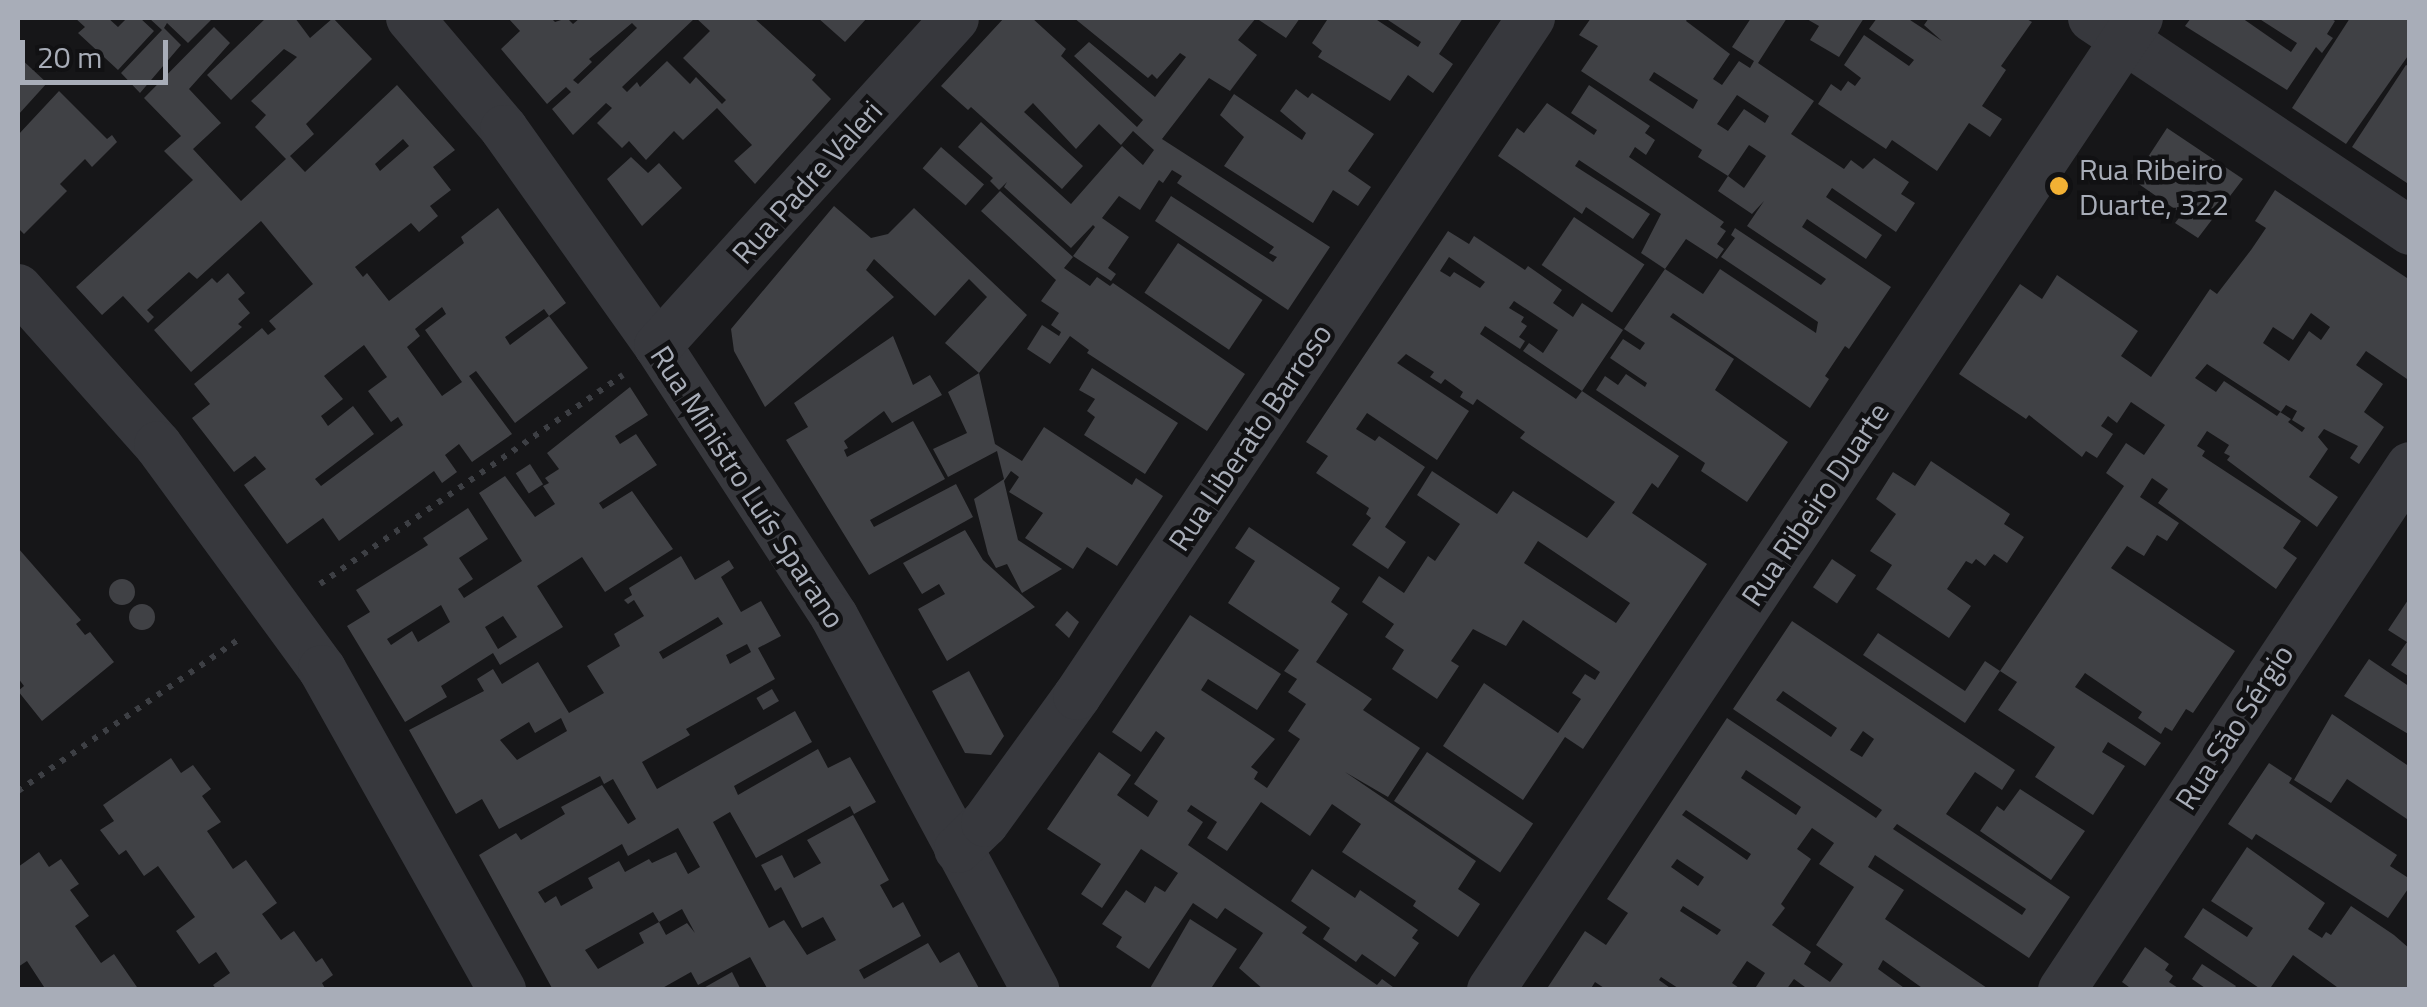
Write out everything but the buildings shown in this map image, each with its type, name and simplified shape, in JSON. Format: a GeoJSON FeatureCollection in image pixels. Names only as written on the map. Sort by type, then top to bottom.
{"type":"FeatureCollection","features":[{"type":"Feature","properties":{"kind":"street","name":"Rua Ministro Luís Sparano"},"geometry":{"type":"LineString","coordinates":[[410,18],[504,129],[658,346],[834,616],[1036,990]]}},
{"type":"Feature","properties":{"kind":"street","name":"Rua Padre Valeri"},"geometry":{"type":"LineString","coordinates":[[658,346],[955,18]]}},
{"type":"Feature","properties":{"kind":"street","name":"Rua Liberato Barroso"},"geometry":{"type":"LineString","coordinates":[[958,849],[986,823],[1078,696],[1531,18]]}},
{"type":"Feature","properties":{"kind":"street"},"geometry":{"type":"LineString","coordinates":[[2119,25],[2410,231]]}},
{"type":"Feature","properties":{"kind":"street","name":"Rua Ribeiro Duarte"},"geometry":{"type":"LineString","coordinates":[[1490,990],[2119,25]]}},
{"type":"Feature","properties":{"kind":"street"},"geometry":{"type":"LineString","coordinates":[[18,288],[158,446],[322,668],[502,990]]}},
{"type":"Feature","properties":{"kind":"street","name":"Rua São Sérgio"},"geometry":{"type":"LineString","coordinates":[[2062,990],[2410,466]]}},
{"type":"Feature","properties":{"kind":"path"},"geometry":{"type":"LineString","coordinates":[[18,791],[621,376],[658,346]]}},
{"type":"Feature","properties":{"kind":"place","name":"Rua Ribeiro Duarte, 322"},"geometry":{"type":"Point","coordinates":[2059,186]}}]}
